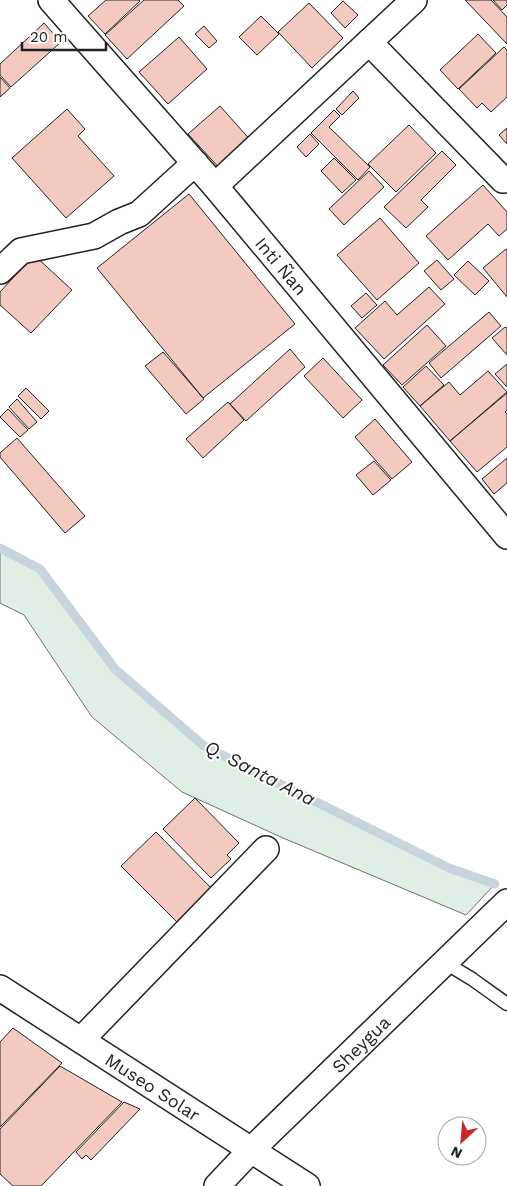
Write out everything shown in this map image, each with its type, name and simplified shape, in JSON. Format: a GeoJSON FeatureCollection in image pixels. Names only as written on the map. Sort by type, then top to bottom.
{"type":"FeatureCollection","features":[{"type":"Feature","properties":{"kind":"street","name":"Inti Ñan"},"geometry":{"type":"LineString","coordinates":[[52,0],[215,186],[507,536]]}},
{"type":"Feature","properties":{"kind":"street"},"geometry":{"type":"LineString","coordinates":[[215,186],[414,0]]}},
{"type":"Feature","properties":{"kind":"street"},"geometry":{"type":"LineString","coordinates":[[369,42],[503,180]]}},
{"type":"Feature","properties":{"kind":"street"},"geometry":{"type":"LineString","coordinates":[[0,271],[21,251],[94,236],[119,222],[139,214],[195,164]]}},
{"type":"Feature","properties":{"kind":"street"},"geometry":{"type":"LineString","coordinates":[[81,1040],[266,849]]}},
{"type":"Feature","properties":{"kind":"street","name":"Sheygua"},"geometry":{"type":"LineString","coordinates":[[217,1186],[251,1150],[507,902]]}},
{"type":"Feature","properties":{"kind":"street","name":"Museo Solar"},"geometry":{"type":"LineString","coordinates":[[0,988],[307,1186]]}},
{"type":"Feature","properties":{"kind":"lane"},"geometry":{"type":"LineString","coordinates":[[444,962],[507,1004]]}},
{"type":"Feature","properties":{"kind":"green space"},"geometry":{"type":"Polygon","coordinates":[[[0,548],[40,569],[115,669],[204,746],[449,868],[495,884],[466,915],[283,838],[182,792],[92,717],[24,615],[0,603],[0,548]]]}},
{"type":"Feature","properties":{"kind":"building"},"geometry":{"type":"Polygon","coordinates":[[[106,0],[140,1],[105,34],[88,16],[106,0]]]}},
{"type":"Feature","properties":{"kind":"building"},"geometry":{"type":"Polygon","coordinates":[[[144,0],[178,0],[184,6],[127,59],[105,35],[144,0]]]}},
{"type":"Feature","properties":{"kind":"building"},"geometry":{"type":"Polygon","coordinates":[[[465,0],[491,0],[507,17],[507,44],[465,0]]]}},
{"type":"Feature","properties":{"kind":"building"},"geometry":{"type":"Polygon","coordinates":[[[493,0],[507,0],[507,5],[502,10],[493,0]]]}},
{"type":"Feature","properties":{"kind":"building"},"geometry":{"type":"Polygon","coordinates":[[[343,1],[358,15],[345,28],[331,13],[343,1]]]}},
{"type":"Feature","properties":{"kind":"building"},"geometry":{"type":"Polygon","coordinates":[[[309,3],[343,38],[312,68],[278,32],[309,3]]]}},
{"type":"Feature","properties":{"kind":"building"},"geometry":{"type":"Polygon","coordinates":[[[261,16],[279,34],[257,55],[239,37],[261,16]]]}},
{"type":"Feature","properties":{"kind":"building"},"geometry":{"type":"Polygon","coordinates":[[[44,23],[61,42],[11,87],[0,75],[0,64],[44,23]]]}},
{"type":"Feature","properties":{"kind":"building"},"geometry":{"type":"Polygon","coordinates":[[[204,26],[217,41],[209,48],[195,34],[204,26]]]}},
{"type":"Feature","properties":{"kind":"building"},"geometry":{"type":"Polygon","coordinates":[[[478,34],[496,53],[458,89],[440,70],[478,34]]]}},
{"type":"Feature","properties":{"kind":"building"},"geometry":{"type":"Polygon","coordinates":[[[179,37],[207,69],[168,104],[139,72],[179,37]]]}},
{"type":"Feature","properties":{"kind":"building"},"geometry":{"type":"Polygon","coordinates":[[[504,47],[507,50],[507,97],[491,112],[482,103],[477,108],[459,89],[504,47]]]}},
{"type":"Feature","properties":{"kind":"building"},"geometry":{"type":"Polygon","coordinates":[[[0,77],[10,88],[0,97],[0,77]]]}},
{"type":"Feature","properties":{"kind":"building"},"geometry":{"type":"Polygon","coordinates":[[[353,91],[359,98],[342,115],[336,109],[353,91]]]}},
{"type":"Feature","properties":{"kind":"building"},"geometry":{"type":"Polygon","coordinates":[[[220,106],[254,144],[223,172],[188,134],[220,106]]]}},
{"type":"Feature","properties":{"kind":"building"},"geometry":{"type":"Polygon","coordinates":[[[67,109],[85,129],[78,136],[114,176],[66,218],[12,158],[67,109]]]}},
{"type":"Feature","properties":{"kind":"building"},"geometry":{"type":"Polygon","coordinates":[[[334,110],[340,116],[329,127],[370,167],[358,180],[311,133],[334,110]]]}},
{"type":"Feature","properties":{"kind":"building"},"geometry":{"type":"Polygon","coordinates":[[[409,125],[436,153],[396,192],[368,164],[409,125]]]}},
{"type":"Feature","properties":{"kind":"building"},"geometry":{"type":"Polygon","coordinates":[[[507,128],[507,144],[499,135],[507,128]]]}},
{"type":"Feature","properties":{"kind":"building"},"geometry":{"type":"Polygon","coordinates":[[[310,134],[319,144],[306,157],[297,147],[310,134]]]}},
{"type":"Feature","properties":{"kind":"building"},"geometry":{"type":"Polygon","coordinates":[[[442,151],[456,165],[421,200],[428,207],[406,228],[384,207],[442,151]]]}},
{"type":"Feature","properties":{"kind":"building"},"geometry":{"type":"Polygon","coordinates":[[[334,158],[356,180],[342,193],[321,171],[334,158]]]}},
{"type":"Feature","properties":{"kind":"building"},"geometry":{"type":"Polygon","coordinates":[[[369,171],[384,187],[344,225],[329,209],[369,171]]]}},
{"type":"Feature","properties":{"kind":"building"},"geometry":{"type":"Polygon","coordinates":[[[483,185],[507,212],[507,229],[499,236],[488,224],[448,260],[426,236],[483,185]]]}},
{"type":"Feature","properties":{"kind":"building"},"geometry":{"type":"Polygon","coordinates":[[[189,194],[295,324],[203,398],[97,268],[189,194]]]}},
{"type":"Feature","properties":{"kind":"building"},"geometry":{"type":"Polygon","coordinates":[[[380,218],[419,263],[377,300],[337,255],[380,218]]]}},
{"type":"Feature","properties":{"kind":"building"},"geometry":{"type":"Polygon","coordinates":[[[507,250],[507,297],[483,268],[507,250]]]}},
{"type":"Feature","properties":{"kind":"building"},"geometry":{"type":"Polygon","coordinates":[[[34,255],[72,290],[31,333],[0,305],[0,292],[34,255]]]}},
{"type":"Feature","properties":{"kind":"building"},"geometry":{"type":"Polygon","coordinates":[[[437,260],[454,279],[441,290],[424,271],[437,260]]]}},
{"type":"Feature","properties":{"kind":"building"},"geometry":{"type":"Polygon","coordinates":[[[468,261],[489,281],[475,295],[454,275],[468,261]]]}},
{"type":"Feature","properties":{"kind":"building"},"geometry":{"type":"Polygon","coordinates":[[[429,287],[445,304],[384,359],[355,328],[385,301],[397,315],[429,287]]]}},
{"type":"Feature","properties":{"kind":"building"},"geometry":{"type":"Polygon","coordinates":[[[366,293],[377,305],[362,318],[351,306],[366,293]]]}},
{"type":"Feature","properties":{"kind":"building"},"geometry":{"type":"Polygon","coordinates":[[[489,312],[501,326],[441,378],[429,363],[489,312]]]}},
{"type":"Feature","properties":{"kind":"building"},"geometry":{"type":"Polygon","coordinates":[[[427,325],[446,346],[402,385],[383,365],[427,325]]]}},
{"type":"Feature","properties":{"kind":"building"},"geometry":{"type":"Polygon","coordinates":[[[505,327],[507,328],[507,355],[492,338],[505,327]]]}},
{"type":"Feature","properties":{"kind":"building"},"geometry":{"type":"Polygon","coordinates":[[[290,349],[305,367],[246,421],[230,404],[290,349]]]}},
{"type":"Feature","properties":{"kind":"building"},"geometry":{"type":"Polygon","coordinates":[[[163,352],[204,399],[186,414],[145,366],[163,352]]]}},
{"type":"Feature","properties":{"kind":"building"},"geometry":{"type":"Polygon","coordinates":[[[323,358],[362,400],[343,418],[304,376],[323,358]]]}},
{"type":"Feature","properties":{"kind":"building"},"geometry":{"type":"Polygon","coordinates":[[[507,364],[507,387],[495,374],[507,364]]]}},
{"type":"Feature","properties":{"kind":"building"},"geometry":{"type":"Polygon","coordinates":[[[426,366],[444,385],[420,406],[403,387],[426,366]]]}},
{"type":"Feature","properties":{"kind":"building"},"geometry":{"type":"Polygon","coordinates":[[[488,371],[507,392],[450,441],[420,406],[449,382],[460,395],[488,371]]]}},
{"type":"Feature","properties":{"kind":"building"},"geometry":{"type":"Polygon","coordinates":[[[26,388],[49,411],[41,419],[18,396],[26,388]]]}},
{"type":"Feature","properties":{"kind":"building"},"geometry":{"type":"Polygon","coordinates":[[[507,393],[507,410],[505,412],[507,414],[507,447],[477,472],[450,441],[507,393]]]}},
{"type":"Feature","properties":{"kind":"building"},"geometry":{"type":"Polygon","coordinates":[[[17,399],[37,422],[29,429],[9,407],[17,399]]]}},
{"type":"Feature","properties":{"kind":"building"},"geometry":{"type":"Polygon","coordinates":[[[228,402],[244,420],[203,458],[186,439],[228,402]]]}},
{"type":"Feature","properties":{"kind":"building"},"geometry":{"type":"Polygon","coordinates":[[[8,409],[28,430],[20,437],[0,417],[8,409]]]}},
{"type":"Feature","properties":{"kind":"building"},"geometry":{"type":"Polygon","coordinates":[[[375,419],[412,462],[392,479],[355,437],[375,419]]]}},
{"type":"Feature","properties":{"kind":"building"},"geometry":{"type":"Polygon","coordinates":[[[17,438],[85,516],[65,533],[0,457],[0,453],[17,438]]]}},
{"type":"Feature","properties":{"kind":"building"},"geometry":{"type":"Polygon","coordinates":[[[507,458],[507,483],[494,494],[482,479],[507,458]]]}},
{"type":"Feature","properties":{"kind":"building"},"geometry":{"type":"Polygon","coordinates":[[[374,461],[391,480],[373,495],[356,475],[374,461]]]}},
{"type":"Feature","properties":{"kind":"building"},"geometry":{"type":"Polygon","coordinates":[[[195,798],[239,843],[227,855],[231,859],[211,878],[163,829],[195,798]]]}},
{"type":"Feature","properties":{"kind":"building"},"geometry":{"type":"Polygon","coordinates":[[[156,832],[215,892],[181,926],[121,866],[156,832]]]}},
{"type":"Feature","properties":{"kind":"building"},"geometry":{"type":"Polygon","coordinates":[[[13,1028],[62,1063],[0,1127],[0,1042],[13,1028]]]}},
{"type":"Feature","properties":{"kind":"building"},"geometry":{"type":"Polygon","coordinates":[[[60,1066],[122,1102],[41,1186],[13,1186],[0,1174],[0,1129],[60,1066]]]}},
{"type":"Feature","properties":{"kind":"building"},"geometry":{"type":"Polygon","coordinates":[[[124,1102],[140,1109],[91,1160],[86,1155],[82,1159],[76,1152],[124,1102]]]}},
{"type":"Feature","properties":{"kind":"waterway","name":"Q. Santa Ana"},"geometry":{"type":"LineString","coordinates":[[0,548],[40,569],[115,669],[204,746],[449,868],[495,884]]}}]}
